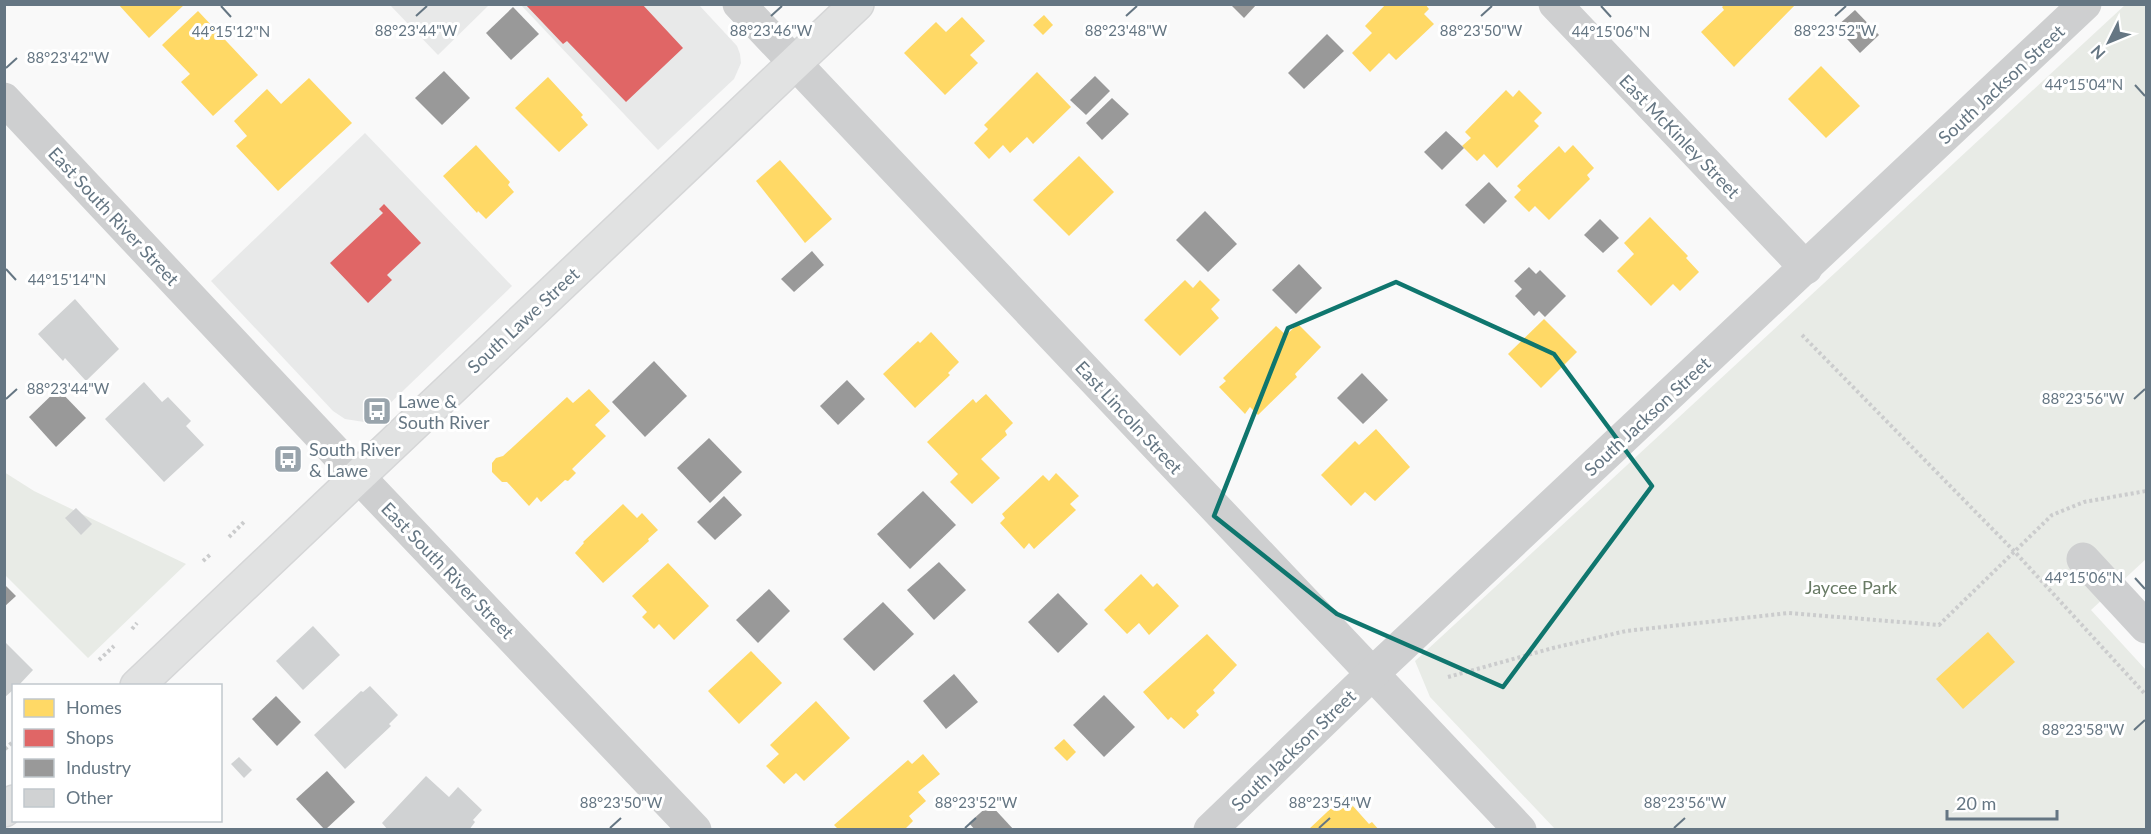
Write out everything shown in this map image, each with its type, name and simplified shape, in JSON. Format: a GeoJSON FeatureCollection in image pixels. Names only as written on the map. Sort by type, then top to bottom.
{"type":"FeatureCollection","features":[{"type":"Feature","properties":{"kind":"main road","name":"South Lawe Street"},"geometry":{"type":"LineString","coordinates":[[139,684],[857,4]]}},
{"type":"Feature","properties":{"kind":"street","name":"East Lincoln Street"},"geometry":{"type":"LineString","coordinates":[[739,4],[1520,830]]}},
{"type":"Feature","properties":{"kind":"street","name":"East McKinley Street"},"geometry":{"type":"LineString","coordinates":[[1555,4],[1806,268]]}},
{"type":"Feature","properties":{"kind":"street","name":"South Jackson Street"},"geometry":{"type":"LineString","coordinates":[[1210,830],[1372,674],[2085,4]]}},
{"type":"Feature","properties":{"kind":"street","name":"East South River Street"},"geometry":{"type":"LineString","coordinates":[[4,99],[695,830]]}},
{"type":"Feature","properties":{"kind":"street"},"geometry":{"type":"LineString","coordinates":[[2083,559],[2146,627]]}},
{"type":"Feature","properties":{"kind":"path"},"geometry":{"type":"LineString","coordinates":[[1802,335],[2014,552],[2146,695]]}},
{"type":"Feature","properties":{"kind":"path"},"geometry":{"type":"LineString","coordinates":[[1448,677],[1553,648],[1626,631],[1751,617],[1788,614],[1939,626],[2052,515],[2084,502],[2146,491]]}},
{"type":"Feature","properties":{"kind":"path"},"geometry":{"type":"LineString","coordinates":[[229,537],[244,522]]}},
{"type":"Feature","properties":{"kind":"path"},"geometry":{"type":"LineString","coordinates":[[203,561],[212,553]]}},
{"type":"Feature","properties":{"kind":"path"},"geometry":{"type":"LineString","coordinates":[[132,629],[137,623]]}},
{"type":"Feature","properties":{"kind":"path"},"geometry":{"type":"LineString","coordinates":[[99,660],[114,646]]}},
{"type":"Feature","properties":{"kind":"highlighted area"},"geometry":{"type":"Polygon","coordinates":[[[1396,282],[1554,354],[1652,486],[1503,687],[1337,614],[1214,516],[1288,328],[1396,282]]]}},
{"type":"Feature","properties":{"kind":"shaded area"},"geometry":{"type":"Polygon","coordinates":[[[390,5],[489,5],[438,55],[390,5]]]}},
{"type":"Feature","properties":{"kind":"shaded area"},"geometry":{"type":"Polygon","coordinates":[[[521,5],[699,5],[737,46],[741,63],[734,79],[658,150],[521,5]]]}},
{"type":"Feature","properties":{"kind":"shaded area"},"geometry":{"type":"Polygon","coordinates":[[[365,133],[512,286],[381,412],[364,422],[345,419],[333,411],[211,281],[365,133]]]}},
{"type":"Feature","properties":{"kind":"green space","name":"Jaycee Park"},"geometry":{"type":"Polygon","coordinates":[[[2125,5],[2146,5],[2146,559],[2091,610],[2146,670],[2146,829],[1555,829],[1430,697],[1415,661],[2125,5]]]}},
{"type":"Feature","properties":{"kind":"green space"},"geometry":{"type":"Polygon","coordinates":[[[4,472],[34,491],[186,564],[88,658],[5,575],[4,472]]]}},
{"type":"Feature","properties":{"kind":"building: Homes"},"geometry":{"type":"Polygon","coordinates":[[[118,4],[185,4],[149,38],[118,4]]]}},
{"type":"Feature","properties":{"kind":"building: Homes"},"geometry":{"type":"Polygon","coordinates":[[[1386,4],[1425,4],[1429,9],[1424,14],[1434,24],[1396,60],[1389,53],[1370,72],[1352,53],[1372,33],[1365,26],[1386,4]]]}},
{"type":"Feature","properties":{"kind":"building: Homes"},"geometry":{"type":"Polygon","coordinates":[[[1725,4],[1796,4],[1734,67],[1701,32],[1724,10],[1722,7],[1725,4]]]}},
{"type":"Feature","properties":{"kind":"building: Homes"},"geometry":{"type":"Polygon","coordinates":[[[198,11],[258,75],[213,116],[181,82],[190,74],[162,45],[198,11]]]}},
{"type":"Feature","properties":{"kind":"building: Homes"},"geometry":{"type":"Polygon","coordinates":[[[1044,15],[1053,25],[1043,35],[1033,25],[1044,15]]]}},
{"type":"Feature","properties":{"kind":"building: Homes"},"geometry":{"type":"Polygon","coordinates":[[[962,17],[985,41],[970,55],[978,63],[945,95],[904,53],[936,22],[946,32],[962,17]]]}},
{"type":"Feature","properties":{"kind":"building: Homes"},"geometry":{"type":"Polygon","coordinates":[[[1821,66],[1860,106],[1826,138],[1788,99],[1821,66]]]}},
{"type":"Feature","properties":{"kind":"building: Homes"},"geometry":{"type":"Polygon","coordinates":[[[1037,72],[1071,107],[1033,144],[1027,137],[1010,153],[1003,145],[989,159],[974,143],[988,129],[984,125],[1037,72]]]}},
{"type":"Feature","properties":{"kind":"building: Homes"},"geometry":{"type":"Polygon","coordinates":[[[548,77],[583,115],[581,117],[588,125],[559,152],[515,108],[548,77]]]}},
{"type":"Feature","properties":{"kind":"building: Homes"},"geometry":{"type":"Polygon","coordinates":[[[309,78],[352,123],[278,191],[236,146],[247,136],[234,121],[267,89],[281,104],[309,78]]]}},
{"type":"Feature","properties":{"kind":"building: Homes"},"geometry":{"type":"Polygon","coordinates":[[[1506,90],[1513,97],[1519,90],[1542,113],[1534,121],[1539,126],[1497,168],[1484,154],[1477,161],[1462,146],[1471,138],[1465,132],[1506,90]]]}},
{"type":"Feature","properties":{"kind":"building: Homes"},"geometry":{"type":"Polygon","coordinates":[[[476,145],[510,182],[508,185],[514,192],[486,219],[478,211],[477,213],[443,176],[476,145]]]}},
{"type":"Feature","properties":{"kind":"building: Homes"},"geometry":{"type":"Polygon","coordinates":[[[1573,145],[1594,168],[1587,175],[1590,179],[1549,220],[1535,206],[1529,212],[1514,197],[1521,190],[1517,186],[1559,146],[1565,153],[1573,145]]]}},
{"type":"Feature","properties":{"kind":"building: Homes"},"geometry":{"type":"Polygon","coordinates":[[[1079,156],[1114,192],[1069,236],[1033,200],[1079,156]]]}},
{"type":"Feature","properties":{"kind":"building: Homes"},"geometry":{"type":"Polygon","coordinates":[[[780,160],[832,219],[805,243],[756,181],[780,160]]]}},
{"type":"Feature","properties":{"kind":"building: Homes"},"geometry":{"type":"Polygon","coordinates":[[[1650,217],[1688,256],[1686,258],[1699,272],[1680,291],[1673,284],[1651,306],[1617,271],[1634,254],[1624,243],[1650,217]]]}},
{"type":"Feature","properties":{"kind":"building: Homes"},"geometry":{"type":"Polygon","coordinates":[[[1185,280],[1193,288],[1200,280],[1220,300],[1211,309],[1219,318],[1180,356],[1144,320],[1185,280]]]}},
{"type":"Feature","properties":{"kind":"building: Homes"},"geometry":{"type":"Polygon","coordinates":[[[1544,319],[1577,352],[1541,388],[1508,354],[1544,319]]]}},
{"type":"Feature","properties":{"kind":"building: Homes"},"geometry":{"type":"Polygon","coordinates":[[[1298,324],[1321,347],[1295,374],[1297,377],[1258,415],[1250,407],[1245,414],[1219,387],[1226,381],[1223,378],[1276,326],[1286,335],[1298,324]]]}},
{"type":"Feature","properties":{"kind":"building: Homes"},"geometry":{"type":"Polygon","coordinates":[[[931,332],[959,362],[948,373],[950,375],[915,408],[883,374],[931,332]]]}},
{"type":"Feature","properties":{"kind":"building: Homes"},"geometry":{"type":"Polygon","coordinates":[[[589,389],[610,411],[595,425],[606,436],[572,469],[576,473],[568,481],[565,480],[541,502],[537,497],[529,506],[507,482],[502,482],[492,472],[492,463],[496,458],[503,456],[567,397],[573,403],[589,389]]]}},
{"type":"Feature","properties":{"kind":"building: Homes"},"geometry":{"type":"Polygon","coordinates":[[[986,394],[1013,423],[1005,431],[1007,435],[981,459],[1000,478],[972,504],[950,482],[958,474],[927,442],[973,399],[976,403],[986,394]]]}},
{"type":"Feature","properties":{"kind":"building: Homes"},"geometry":{"type":"Polygon","coordinates":[[[1376,429],[1410,467],[1375,501],[1365,492],[1351,506],[1321,475],[1355,441],[1359,445],[1376,429]]]}},
{"type":"Feature","properties":{"kind":"building: Homes"},"geometry":{"type":"Polygon","coordinates":[[[1056,473],[1079,496],[1070,504],[1076,510],[1034,549],[1029,543],[1024,549],[1000,523],[1005,518],[1002,514],[1043,475],[1049,481],[1056,473]]]}},
{"type":"Feature","properties":{"kind":"building: Homes"},"geometry":{"type":"Polygon","coordinates":[[[623,504],[637,518],[642,513],[658,530],[603,583],[575,553],[583,542],[623,504]]]}},
{"type":"Feature","properties":{"kind":"building: Homes"},"geometry":{"type":"Polygon","coordinates":[[[668,563],[709,606],[674,640],[659,624],[654,629],[642,617],[647,612],[632,596],[668,563]]]}},
{"type":"Feature","properties":{"kind":"building: Homes"},"geometry":{"type":"Polygon","coordinates":[[[1141,574],[1153,587],[1157,583],[1179,606],[1149,635],[1139,623],[1127,634],[1104,610],[1141,574]]]}},
{"type":"Feature","properties":{"kind":"building: Homes"},"geometry":{"type":"Polygon","coordinates":[[[1988,632],[2015,662],[1963,709],[1936,679],[1988,632]]]}},
{"type":"Feature","properties":{"kind":"building: Homes"},"geometry":{"type":"Polygon","coordinates":[[[1207,634],[1237,665],[1213,690],[1215,693],[1196,711],[1199,715],[1184,729],[1171,717],[1168,720],[1143,692],[1207,634]]]}},
{"type":"Feature","properties":{"kind":"building: Homes"},"geometry":{"type":"Polygon","coordinates":[[[751,651],[782,683],[739,724],[708,691],[751,651]]]}},
{"type":"Feature","properties":{"kind":"building: Homes"},"geometry":{"type":"Polygon","coordinates":[[[816,701],[850,738],[804,781],[796,773],[784,784],[766,766],[779,754],[770,745],[816,701]]]}},
{"type":"Feature","properties":{"kind":"building: Homes"},"geometry":{"type":"Polygon","coordinates":[[[1064,739],[1076,752],[1067,761],[1054,748],[1064,739]]]}},
{"type":"Feature","properties":{"kind":"building: Homes"},"geometry":{"type":"Polygon","coordinates":[[[923,754],[940,774],[918,792],[926,801],[909,816],[913,821],[904,830],[839,830],[834,825],[908,760],[912,764],[923,754]]]}},
{"type":"Feature","properties":{"kind":"building: Homes"},"geometry":{"type":"Polygon","coordinates":[[[1344,796],[1369,824],[1372,822],[1379,830],[1308,830],[1344,796]]]}},
{"type":"Feature","properties":{"kind":"building: Shops"},"geometry":{"type":"Polygon","coordinates":[[[525,4],[642,4],[683,48],[626,102],[567,41],[563,44],[525,4]]]}},
{"type":"Feature","properties":{"kind":"building: Shops"},"geometry":{"type":"Polygon","coordinates":[[[384,204],[421,243],[387,275],[392,280],[368,303],[330,263],[383,213],[379,209],[384,204]]]}},
{"type":"Feature","properties":{"kind":"building: Industry"},"geometry":{"type":"Polygon","coordinates":[[[1230,4],[1257,4],[1244,18],[1230,4]]]}},
{"type":"Feature","properties":{"kind":"building: Industry"},"geometry":{"type":"Polygon","coordinates":[[[513,7],[539,34],[511,60],[486,33],[513,7]]]}},
{"type":"Feature","properties":{"kind":"building: Industry"},"geometry":{"type":"Polygon","coordinates":[[[1855,10],[1879,35],[1860,53],[1836,27],[1855,10]]]}},
{"type":"Feature","properties":{"kind":"building: Industry"},"geometry":{"type":"Polygon","coordinates":[[[1327,34],[1344,51],[1304,89],[1288,73],[1327,34]]]}},
{"type":"Feature","properties":{"kind":"building: Industry"},"geometry":{"type":"Polygon","coordinates":[[[444,71],[470,98],[442,125],[415,98],[444,71]]]}},
{"type":"Feature","properties":{"kind":"building: Industry"},"geometry":{"type":"Polygon","coordinates":[[[1095,76],[1110,91],[1086,115],[1070,100],[1095,76]]]}},
{"type":"Feature","properties":{"kind":"building: Industry"},"geometry":{"type":"Polygon","coordinates":[[[1112,98],[1129,114],[1102,140],[1086,123],[1112,98]]]}},
{"type":"Feature","properties":{"kind":"building: Industry"},"geometry":{"type":"Polygon","coordinates":[[[1446,131],[1464,148],[1442,170],[1424,152],[1446,131]]]}},
{"type":"Feature","properties":{"kind":"building: Industry"},"geometry":{"type":"Polygon","coordinates":[[[1489,182],[1507,201],[1484,224],[1465,205],[1489,182]]]}},
{"type":"Feature","properties":{"kind":"building: Industry"},"geometry":{"type":"Polygon","coordinates":[[[1205,211],[1237,244],[1208,272],[1176,240],[1205,211]]]}},
{"type":"Feature","properties":{"kind":"building: Industry"},"geometry":{"type":"Polygon","coordinates":[[[1600,219],[1619,238],[1603,253],[1584,235],[1600,219]]]}},
{"type":"Feature","properties":{"kind":"building: Industry"},"geometry":{"type":"Polygon","coordinates":[[[812,251],[824,265],[794,292],[781,279],[812,251]]]}},
{"type":"Feature","properties":{"kind":"building: Industry"},"geometry":{"type":"Polygon","coordinates":[[[1299,264],[1322,288],[1296,314],[1272,290],[1299,264]]]}},
{"type":"Feature","properties":{"kind":"building: Industry"},"geometry":{"type":"Polygon","coordinates":[[[1529,267],[1536,274],[1540,270],[1566,296],[1545,317],[1539,311],[1534,316],[1515,296],[1522,289],[1514,281],[1529,267]]]}},
{"type":"Feature","properties":{"kind":"building: Industry"},"geometry":{"type":"Polygon","coordinates":[[[654,361],[687,396],[645,437],[612,402],[654,361]]]}},
{"type":"Feature","properties":{"kind":"building: Industry"},"geometry":{"type":"Polygon","coordinates":[[[1362,373],[1388,400],[1363,424],[1337,398],[1362,373]]]}},
{"type":"Feature","properties":{"kind":"building: Industry"},"geometry":{"type":"Polygon","coordinates":[[[847,380],[865,399],[838,425],[820,406],[847,380]]]}},
{"type":"Feature","properties":{"kind":"building: Industry"},"geometry":{"type":"Polygon","coordinates":[[[58,389],[86,418],[56,447],[29,417],[58,389]]]}},
{"type":"Feature","properties":{"kind":"building: Industry"},"geometry":{"type":"Polygon","coordinates":[[[709,438],[742,472],[710,503],[677,468],[709,438]]]}},
{"type":"Feature","properties":{"kind":"building: Industry"},"geometry":{"type":"Polygon","coordinates":[[[923,491],[956,525],[910,569],[877,534],[923,491]]]}},
{"type":"Feature","properties":{"kind":"building: Industry"},"geometry":{"type":"Polygon","coordinates":[[[724,496],[742,515],[715,540],[697,522],[724,496]]]}},
{"type":"Feature","properties":{"kind":"building: Industry"},"geometry":{"type":"Polygon","coordinates":[[[939,562],[966,590],[934,620],[907,590],[939,562]]]}},
{"type":"Feature","properties":{"kind":"building: Industry"},"geometry":{"type":"Polygon","coordinates":[[[4,584],[16,596],[4,607],[4,584]]]}},
{"type":"Feature","properties":{"kind":"building: Industry"},"geometry":{"type":"Polygon","coordinates":[[[769,589],[790,611],[758,643],[736,620],[769,589]]]}},
{"type":"Feature","properties":{"kind":"building: Industry"},"geometry":{"type":"Polygon","coordinates":[[[1058,593],[1088,624],[1058,653],[1028,622],[1058,593]]]}},
{"type":"Feature","properties":{"kind":"building: Industry"},"geometry":{"type":"Polygon","coordinates":[[[883,602],[914,634],[874,671],[843,639],[883,602]]]}},
{"type":"Feature","properties":{"kind":"building: Industry"},"geometry":{"type":"Polygon","coordinates":[[[954,674],[978,702],[946,729],[923,701],[954,674]]]}},
{"type":"Feature","properties":{"kind":"building: Industry"},"geometry":{"type":"Polygon","coordinates":[[[1104,695],[1135,727],[1104,757],[1073,725],[1104,695]]]}},
{"type":"Feature","properties":{"kind":"building: Industry"},"geometry":{"type":"Polygon","coordinates":[[[276,696],[301,722],[277,746],[252,719],[276,696]]]}},
{"type":"Feature","properties":{"kind":"building: Industry"},"geometry":{"type":"Polygon","coordinates":[[[327,771],[355,802],[325,830],[296,799],[327,771]]]}},
{"type":"Feature","properties":{"kind":"building: Industry"},"geometry":{"type":"Polygon","coordinates":[[[990,804],[1014,830],[975,830],[969,823],[990,804]]]}},
{"type":"Feature","properties":{"kind":"building: Other"},"geometry":{"type":"Polygon","coordinates":[[[75,299],[119,349],[86,381],[65,358],[63,361],[38,334],[75,299]]]}},
{"type":"Feature","properties":{"kind":"building: Other"},"geometry":{"type":"Polygon","coordinates":[[[144,382],[162,402],[168,397],[191,421],[186,426],[204,445],[164,482],[105,419],[144,382]]]}},
{"type":"Feature","properties":{"kind":"building: Other"},"geometry":{"type":"Polygon","coordinates":[[[76,508],[92,524],[81,535],[65,518],[76,508]]]}},
{"type":"Feature","properties":{"kind":"building: Other"},"geometry":{"type":"Polygon","coordinates":[[[313,626],[340,655],[303,690],[276,661],[313,626]]]}},
{"type":"Feature","properties":{"kind":"building: Other"},"geometry":{"type":"Polygon","coordinates":[[[4,641],[33,670],[20,684],[12,684],[12,691],[4,698],[4,641]]]}},
{"type":"Feature","properties":{"kind":"building: Other"},"geometry":{"type":"Polygon","coordinates":[[[370,686],[398,715],[389,724],[391,726],[345,769],[314,735],[361,691],[363,692],[370,686]]]}},
{"type":"Feature","properties":{"kind":"building: Other"},"geometry":{"type":"Polygon","coordinates":[[[239,757],[252,770],[244,778],[231,764],[239,757]]]}},
{"type":"Feature","properties":{"kind":"building: Other"},"geometry":{"type":"Polygon","coordinates":[[[426,776],[449,797],[458,787],[482,810],[473,820],[475,822],[469,830],[388,830],[382,823],[426,776]]]}},
{"type":"Feature","properties":{"kind":"place","name":"Lawe & South River"},"geometry":{"type":"Point","coordinates":[377,411]}},
{"type":"Feature","properties":{"kind":"place","name":"South River & Lawe"},"geometry":{"type":"Point","coordinates":[288,459]}}]}
